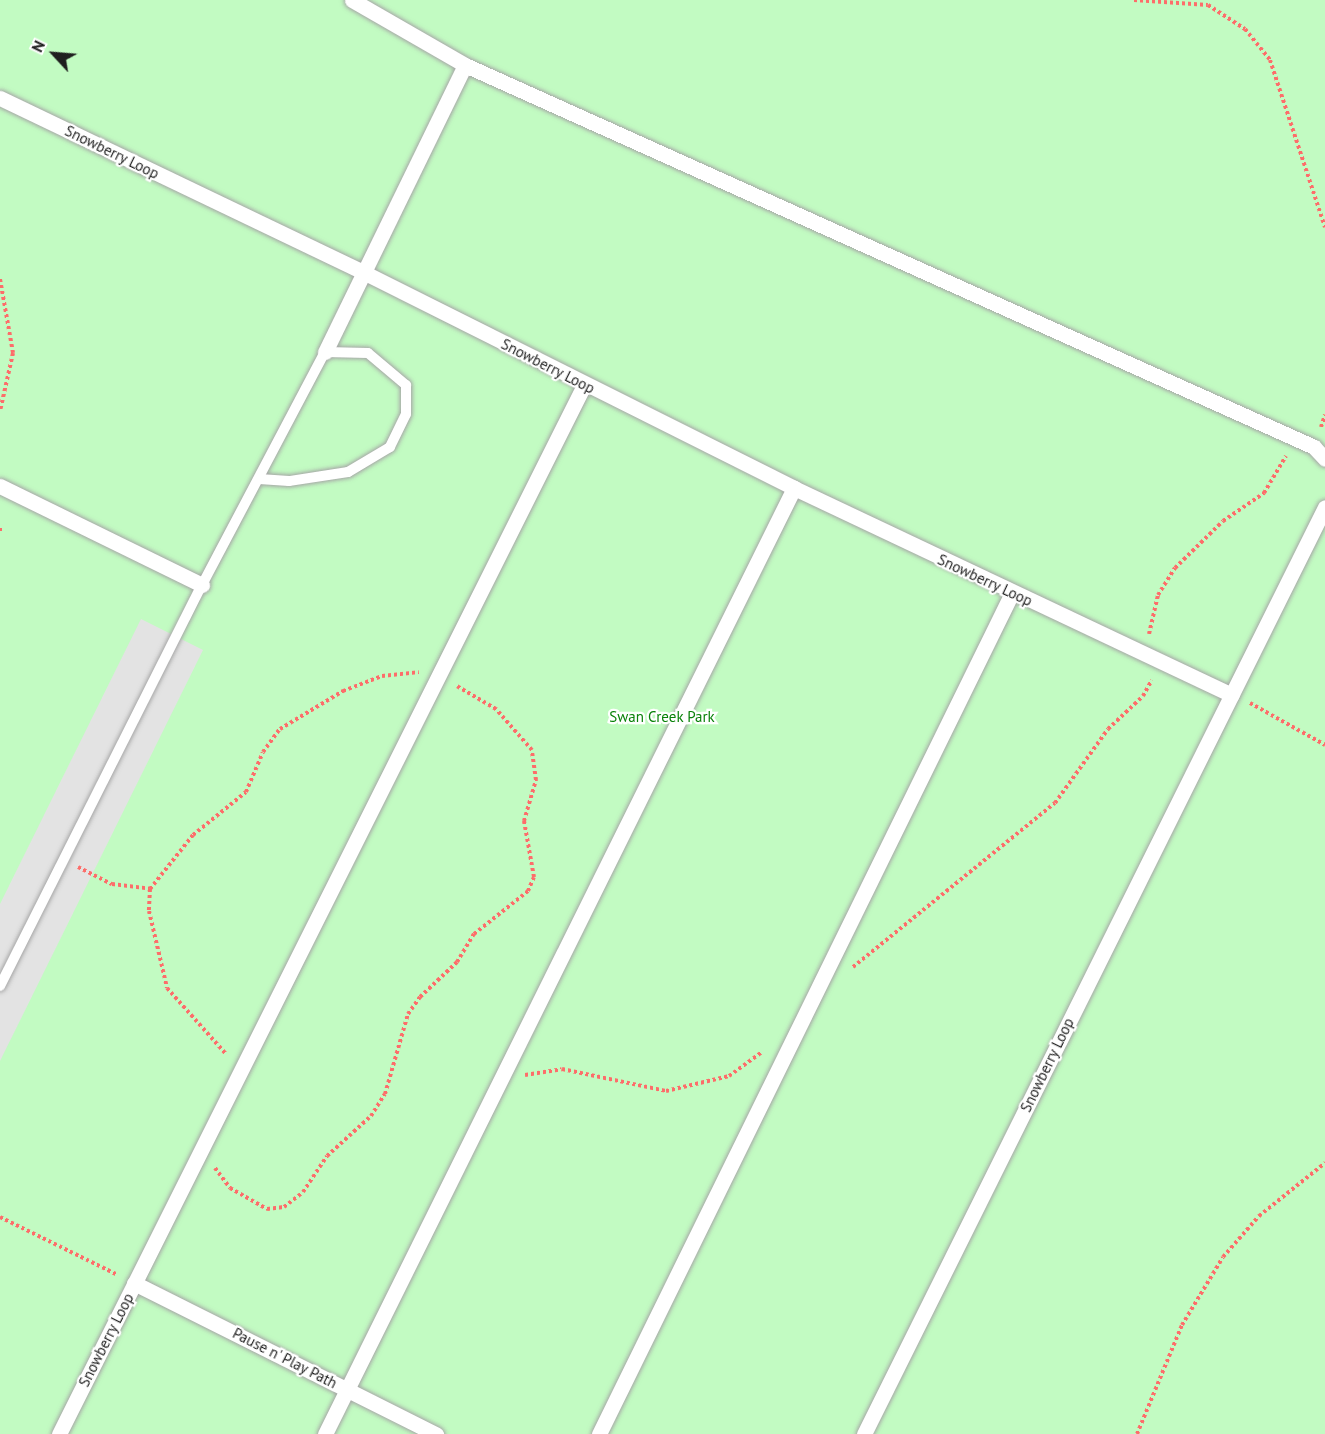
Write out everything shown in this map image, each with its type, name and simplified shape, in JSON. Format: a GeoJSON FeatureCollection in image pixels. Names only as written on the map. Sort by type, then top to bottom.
{"type":"FeatureCollection","features":[{"type":"Feature","properties":{"kind":"street"},"geometry":{"type":"LineString","coordinates":[[352,0],[465,65],[1295,439],[1325,459]]}},
{"type":"Feature","properties":{"kind":"street"},"geometry":{"type":"LineString","coordinates":[[325,352],[465,65]]}},
{"type":"Feature","properties":{"kind":"street","name":"Snowberry Loop"},"geometry":{"type":"LineString","coordinates":[[0,98],[365,273],[584,385],[795,488],[1231,695],[864,1434]]}},
{"type":"Feature","properties":{"kind":"street"},"geometry":{"type":"LineString","coordinates":[[135,1283],[584,385]]}},
{"type":"Feature","properties":{"kind":"street"},"geometry":{"type":"LineString","coordinates":[[0,486],[202,585]]}},
{"type":"Feature","properties":{"kind":"street"},"geometry":{"type":"LineString","coordinates":[[325,1434],[795,488]]}},
{"type":"Feature","properties":{"kind":"street"},"geometry":{"type":"LineString","coordinates":[[1231,695],[1325,507]]}},
{"type":"Feature","properties":{"kind":"street"},"geometry":{"type":"LineString","coordinates":[[599,1434],[1012,593]]}},
{"type":"Feature","properties":{"kind":"street","name":"Snowberry Loop"},"geometry":{"type":"LineString","coordinates":[[59,1434],[135,1283]]}},
{"type":"Feature","properties":{"kind":"street","name":"Pause n' Play Path"},"geometry":{"type":"LineString","coordinates":[[135,1283],[436,1434]]}},
{"type":"Feature","properties":{"kind":"lane"},"geometry":{"type":"LineString","coordinates":[[0,987],[202,585],[325,352],[368,353],[406,385],[406,414],[390,447],[348,472],[289,481],[259,479]]}},
{"type":"Feature","properties":{"kind":"path"},"geometry":{"type":"LineString","coordinates":[[1134,0],[1208,4],[1251,37],[1270,60],[1284,94],[1325,227]]}},
{"type":"Feature","properties":{"kind":"path"},"geometry":{"type":"LineString","coordinates":[[0,279],[13,353],[0,411]]}},
{"type":"Feature","properties":{"kind":"path"},"geometry":{"type":"LineString","coordinates":[[849,971],[1055,803],[1108,729],[1143,696],[1152,682],[1148,623],[1175,568],[1223,521],[1264,493],[1295,439]]}},
{"type":"Feature","properties":{"kind":"path"},"geometry":{"type":"LineString","coordinates":[[1231,695],[1325,745]]}},
{"type":"Feature","properties":{"kind":"path"},"geometry":{"type":"LineString","coordinates":[[501,1079],[562,1069],[666,1091],[729,1076],[768,1047]]}},
{"type":"Feature","properties":{"kind":"path"},"geometry":{"type":"LineString","coordinates":[[1137,1434],[1177,1334],[1223,1257],[1259,1216],[1325,1163]]}},
{"type":"Feature","properties":{"kind":"path","name":"Snowberry Loop"},"geometry":{"type":"LineString","coordinates":[[0,1217],[135,1283]]}},
{"type":"Feature","properties":{"kind":"green space","name":"Swan Creek Park"},"geometry":{"type":"Polygon","coordinates":[[[0,0],[1325,0],[1325,1434],[0,1434],[0,0]]]}},
{"type":"Feature","properties":{"kind":"shaded area"},"geometry":{"type":"Polygon","coordinates":[[[141,619],[203,650],[0,1061],[0,904],[141,619]]]}}]}
